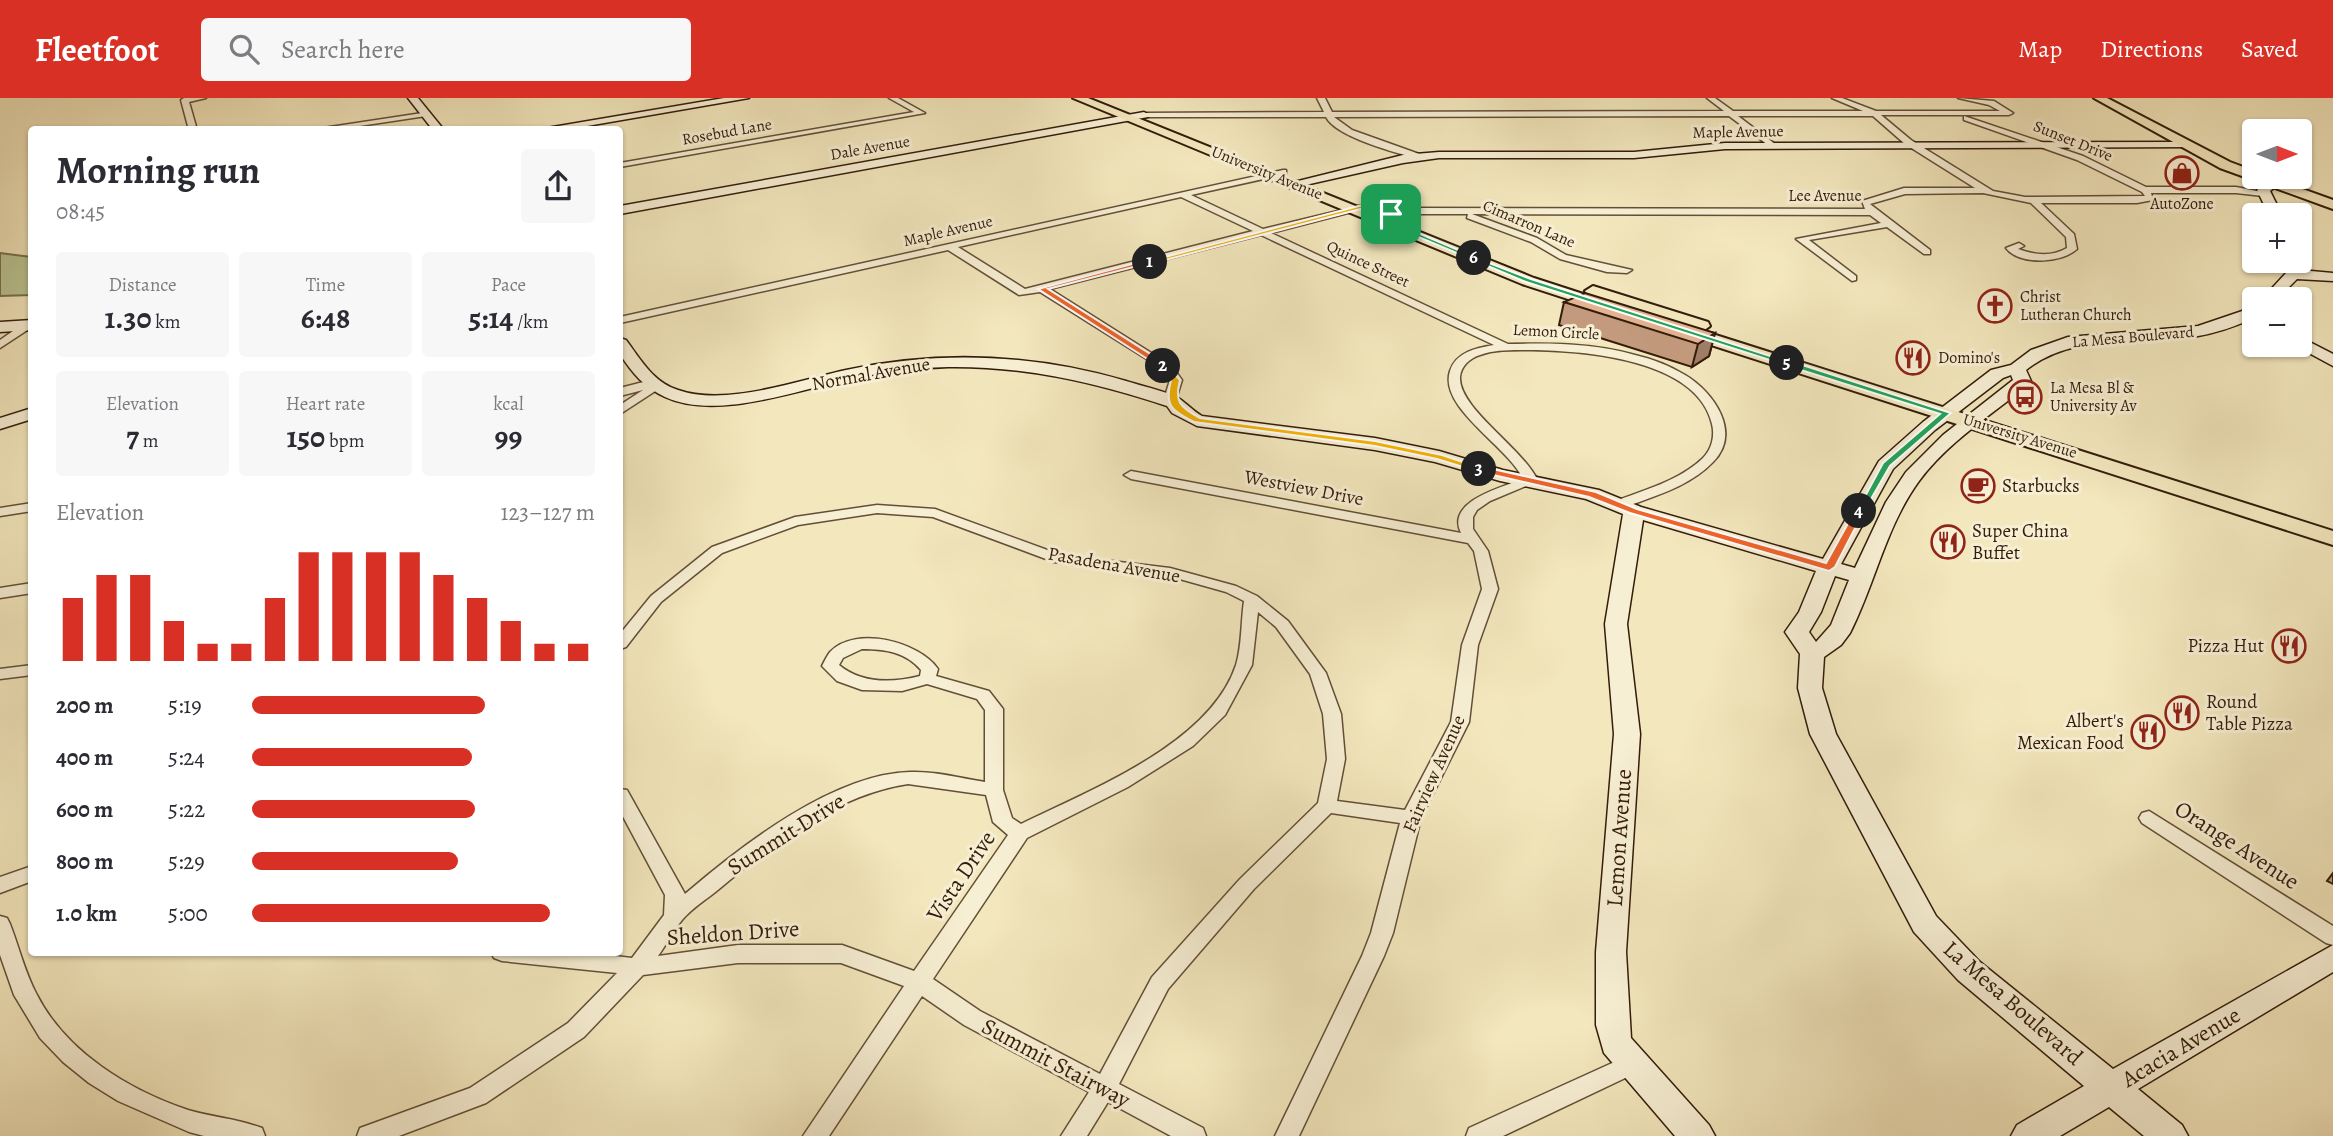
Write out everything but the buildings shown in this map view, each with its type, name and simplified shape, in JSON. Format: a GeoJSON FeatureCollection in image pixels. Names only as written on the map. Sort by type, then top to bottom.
{"type":"FeatureCollection","features":[{"type":"Feature","properties":{"kind":"main road","name":"University Avenue"},"geometry":{"type":"LineString","coordinates":[[1078,98],[1268,175],[1299,183],[1372,212],[1528,281],[2333,523]]}},
{"type":"Feature","properties":{"kind":"main road","name":"University Avenue"},"geometry":{"type":"LineString","coordinates":[[1097,98],[1283,172],[1299,183]]}},
{"type":"Feature","properties":{"kind":"main road"},"geometry":{"type":"LineString","coordinates":[[2099,98],[2242,172]]}},
{"type":"Feature","properties":{"kind":"main road"},"geometry":{"type":"LineString","coordinates":[[2112,98],[2242,164]]}},
{"type":"Feature","properties":{"kind":"main road"},"geometry":{"type":"LineString","coordinates":[[2275,189],[2333,205]]}},
{"type":"Feature","properties":{"kind":"main road"},"geometry":{"type":"LineString","coordinates":[[2284,189],[2333,199]]}},
{"type":"Feature","properties":{"kind":"main road","name":"La Mesa Boulevard"},"geometry":{"type":"LineString","coordinates":[[2017,369],[2037,353],[2068,342],[2182,334],[2242,320]]}},
{"type":"Feature","properties":{"kind":"main road"},"geometry":{"type":"LineString","coordinates":[[1979,417],[2022,381],[2017,369]]}},
{"type":"Feature","properties":{"kind":"main road","name":"University Avenue"},"geometry":{"type":"LineString","coordinates":[[1979,417],[2333,538]]}},
{"type":"Feature","properties":{"kind":"main road","name":"La Mesa Boulevard"},"geometry":{"type":"LineString","coordinates":[[1812,654],[1810,688],[1823,734],[1925,924],[1969,971],[2169,1136]]}},
{"type":"Feature","properties":{"kind":"street"},"geometry":{"type":"LineString","coordinates":[[192,126],[185,100],[202,98]]}},
{"type":"Feature","properties":{"kind":"street"},"geometry":{"type":"LineString","coordinates":[[413,98],[436,126]]}},
{"type":"Feature","properties":{"kind":"street"},"geometry":{"type":"LineString","coordinates":[[566,126],[744,98]]}},
{"type":"Feature","properties":{"kind":"street","name":"Rosebud Lane"},"geometry":{"type":"LineString","coordinates":[[623,164],[922,113],[893,98]]}},
{"type":"Feature","properties":{"kind":"street"},"geometry":{"type":"LineString","coordinates":[[1321,98],[1328,114],[1349,132],[1419,157]]}},
{"type":"Feature","properties":{"kind":"street"},"geometry":{"type":"LineString","coordinates":[[1711,98],[1772,146]]}},
{"type":"Feature","properties":{"kind":"street"},"geometry":{"type":"LineString","coordinates":[[1836,98],[1874,113],[1915,146],[1986,190]]}},
{"type":"Feature","properties":{"kind":"street"},"geometry":{"type":"LineString","coordinates":[[1144,116],[1228,111],[1328,114],[2009,113],[1991,103],[1962,98]]}},
{"type":"Feature","properties":{"kind":"street","name":"Sunset Drive"},"geometry":{"type":"LineString","coordinates":[[1948,113],[1997,127],[2116,174],[2145,190]]}},
{"type":"Feature","properties":{"kind":"street"},"geometry":{"type":"LineString","coordinates":[[341,126],[426,114]]}},
{"type":"Feature","properties":{"kind":"street","name":"Dale Avenue"},"geometry":{"type":"LineString","coordinates":[[623,209],[1127,116],[1144,116]]}},
{"type":"Feature","properties":{"kind":"street","name":"Maple Avenue"},"geometry":{"type":"LineString","coordinates":[[1299,183],[1419,157],[1629,155],[1700,147],[2187,145]]}},
{"type":"Feature","properties":{"kind":"street","name":"Maple Avenue"},"geometry":{"type":"LineString","coordinates":[[623,319],[1283,172]]}},
{"type":"Feature","properties":{"kind":"street","name":"Lee Avenue"},"geometry":{"type":"LineString","coordinates":[[2145,190],[2244,189]]}},
{"type":"Feature","properties":{"kind":"street","name":"Lee Avenue"},"geometry":{"type":"LineString","coordinates":[[1872,212],[1865,203],[1904,191],[1986,190],[2002,197],[2034,201],[2150,198],[2145,190]]}},
{"type":"Feature","properties":{"kind":"street","name":"Quince Street"},"geometry":{"type":"LineString","coordinates":[[1181,194],[1503,345]]}},
{"type":"Feature","properties":{"kind":"street"},"geometry":{"type":"LineString","coordinates":[[2019,246],[2011,248],[2046,256],[2068,253],[2072,249],[2071,236],[2034,201]]}},
{"type":"Feature","properties":{"kind":"street","name":"Lee Avenue"},"geometry":{"type":"LineString","coordinates":[[1042,289],[1264,233],[1372,212],[1872,212]]}},
{"type":"Feature","properties":{"kind":"street","name":"Cimarron Lane"},"geometry":{"type":"LineString","coordinates":[[1461,212],[1534,240],[1563,257],[1607,269],[1627,270]]}},
{"type":"Feature","properties":{"kind":"street"},"geometry":{"type":"LineString","coordinates":[[1872,212],[1927,252]]}},
{"type":"Feature","properties":{"kind":"street"},"geometry":{"type":"LineString","coordinates":[[1852,278],[1801,239],[1889,224]]}},
{"type":"Feature","properties":{"kind":"street"},"geometry":{"type":"LineString","coordinates":[[949,246],[1023,293],[1042,289],[1168,369],[1176,380],[1171,396],[1173,402]]}},
{"type":"Feature","properties":{"kind":"street"},"geometry":{"type":"LineString","coordinates":[[2312,272],[2333,277]]}},
{"type":"Feature","properties":{"kind":"street"},"geometry":{"type":"LineString","coordinates":[[0,327],[28,325]]}},
{"type":"Feature","properties":{"kind":"street"},"geometry":{"type":"LineString","coordinates":[[0,345],[28,326]]}},
{"type":"Feature","properties":{"kind":"street","name":"Lemon Circle"},"geometry":{"type":"LineString","coordinates":[[1531,481],[1528,468],[1488,432],[1455,383],[1457,368],[1466,358],[1503,345],[1579,346],[1636,358],[1688,385],[1712,410],[1720,435],[1709,459],[1680,479],[1626,508]]}},
{"type":"Feature","properties":{"kind":"street"},"geometry":{"type":"LineString","coordinates":[[623,347],[655,385]]}},
{"type":"Feature","properties":{"kind":"street"},"geometry":{"type":"LineString","coordinates":[[2312,348],[2330,357]]}},
{"type":"Feature","properties":{"kind":"street","name":"Normal Avenue"},"geometry":{"type":"LineString","coordinates":[[655,385],[669,392],[702,399],[733,399],[864,371],[921,363],[987,361],[1033,365],[1099,377],[1173,402],[1178,409],[1197,421],[1375,444],[1592,494],[1626,508],[1862,577]]}},
{"type":"Feature","properties":{"kind":"street","name":"La Mesa Boulevard"},"geometry":{"type":"LineString","coordinates":[[1812,654],[1797,632],[1810,612],[1829,567],[1886,465],[1997,374],[2017,369]]}},
{"type":"Feature","properties":{"kind":"street"},"geometry":{"type":"LineString","coordinates":[[623,391],[655,385]]}},
{"type":"Feature","properties":{"kind":"street"},"geometry":{"type":"LineString","coordinates":[[623,408],[655,385]]}},
{"type":"Feature","properties":{"kind":"street"},"geometry":{"type":"LineString","coordinates":[[0,424],[28,414]]}},
{"type":"Feature","properties":{"kind":"street"},"geometry":{"type":"LineString","coordinates":[[1812,654],[1831,644],[1845,621],[1897,499],[1915,473],[1979,417]]}},
{"type":"Feature","properties":{"kind":"street","name":"Westview Drive"},"geometry":{"type":"LineString","coordinates":[[1131,475],[1471,539]]}},
{"type":"Feature","properties":{"kind":"street"},"geometry":{"type":"LineString","coordinates":[[1471,539],[1466,523],[1472,507],[1493,494],[1531,481]]}},
{"type":"Feature","properties":{"kind":"street"},"geometry":{"type":"LineString","coordinates":[[0,512],[28,508]]}},
{"type":"Feature","properties":{"kind":"street","name":"Lemon Avenue"},"geometry":{"type":"LineString","coordinates":[[1626,508],[1616,624],[1627,734],[1611,952],[1612,1025],[1616,1043],[1632,1064],[1698,1136]]}},
{"type":"Feature","properties":{"kind":"street","name":"Pasadena Avenue"},"geometry":{"type":"LineString","coordinates":[[623,640],[656,599],[717,550],[774,526],[856,510],[935,513],[1059,559],[1170,572],[1231,589],[1252,599],[1295,639],[1326,693],[1336,736],[1336,759],[1327,806]]}},
{"type":"Feature","properties":{"kind":"street","name":"Fairview Avenue"},"geometry":{"type":"LineString","coordinates":[[1287,1136],[1378,945],[1411,818],[1460,722],[1470,645],[1490,589],[1490,579],[1481,551],[1471,539]]}},
{"type":"Feature","properties":{"kind":"street"},"geometry":{"type":"LineString","coordinates":[[0,593],[28,588]]}},
{"type":"Feature","properties":{"kind":"street","name":"Vista Drive"},"geometry":{"type":"LineString","coordinates":[[815,1136],[921,983],[1010,844],[1020,833],[1121,782],[1187,742],[1204,727],[1230,695],[1244,665],[1252,599]]}},
{"type":"Feature","properties":{"kind":"street"},"geometry":{"type":"LineString","coordinates":[[927,679],[930,669],[918,656],[888,645],[843,650],[832,658],[830,666],[852,681],[875,687],[902,686],[927,679],[984,695],[994,709],[994,790],[1003,822],[1020,833]]}},
{"type":"Feature","properties":{"kind":"street"},"geometry":{"type":"LineString","coordinates":[[0,674],[28,670]]}},
{"type":"Feature","properties":{"kind":"street","name":"Summit Drive"},"geometry":{"type":"LineString","coordinates":[[674,915],[707,885],[808,816],[838,799],[876,783],[908,778],[994,790]]}},
{"type":"Feature","properties":{"kind":"street"},"geometry":{"type":"LineString","coordinates":[[369,1136],[478,1096],[576,1030],[637,967],[674,915],[675,895],[623,800]]}},
{"type":"Feature","properties":{"kind":"street"},"geometry":{"type":"LineString","coordinates":[[1073,1136],[1104,1089],[1160,983],[1247,884],[1327,806],[1411,818]]}},
{"type":"Feature","properties":{"kind":"street","name":"Orange Avenue"},"geometry":{"type":"LineString","coordinates":[[2149,818],[2333,937]]}},
{"type":"Feature","properties":{"kind":"street"},"geometry":{"type":"LineString","coordinates":[[0,886],[28,875]]}},
{"type":"Feature","properties":{"kind":"street"},"geometry":{"type":"LineString","coordinates":[[0,924],[30,1003],[54,1040],[125,1096],[224,1132],[253,1136]]}},
{"type":"Feature","properties":{"kind":"street","name":"Sheldon Drive"},"geometry":{"type":"LineString","coordinates":[[538,956],[637,967],[738,954],[842,954],[921,983]]}},
{"type":"Feature","properties":{"kind":"street","name":"Acacia Avenue"},"geometry":{"type":"LineString","coordinates":[[2029,1136],[2333,957]]}},
{"type":"Feature","properties":{"kind":"street","name":"Summit Stairway"},"geometry":{"type":"LineString","coordinates":[[921,983],[972,1018],[1194,1136]]}},
{"type":"Feature","properties":{"kind":"street"},"geometry":{"type":"LineString","coordinates":[[1478,1136],[1632,1064]]}},
{"type":"Feature","properties":{"kind":"green space"},"geometry":{"type":"Polygon","coordinates":[[[0,253],[28,257],[28,295],[0,296],[0,253]]]}},
{"type":"Feature","properties":{"kind":"place","name":"AutoZone"},"geometry":{"type":"Point","coordinates":[2182,173]}},
{"type":"Feature","properties":{"kind":"place","name":"Christ Lutheran Church"},"geometry":{"type":"Point","coordinates":[1995,306]}},
{"type":"Feature","properties":{"kind":"place","name":"Domino's"},"geometry":{"type":"Point","coordinates":[1913,358]}},
{"type":"Feature","properties":{"kind":"place","name":"La Mesa Bl & University Av"},"geometry":{"type":"Point","coordinates":[2025,397]}},
{"type":"Feature","properties":{"kind":"place","name":"Starbucks"},"geometry":{"type":"Point","coordinates":[1978,486]}},
{"type":"Feature","properties":{"kind":"place","name":"Super China Buffet"},"geometry":{"type":"Point","coordinates":[1948,542]}},
{"type":"Feature","properties":{"kind":"place","name":"Pizza Hut"},"geometry":{"type":"Point","coordinates":[2289,646]}},
{"type":"Feature","properties":{"kind":"place","name":"Round Table Pizza"},"geometry":{"type":"Point","coordinates":[2182,713]}},
{"type":"Feature","properties":{"kind":"place","name":"Albert's Mexican Food"},"geometry":{"type":"Point","coordinates":[2148,732]}},
{"type":"Feature","properties":{"kind":"route"},"geometry":{"type":"LineString","coordinates":[[1368,205],[1391,214],[1376,218],[1528,281],[1947,413],[1886,465],[1829,567],[1634,511],[1592,494],[1500,475],[1439,457],[1326,436],[1197,421],[1178,409],[1173,402],[1171,396],[1176,380],[1168,369],[1042,289],[1368,205]]}}]}
